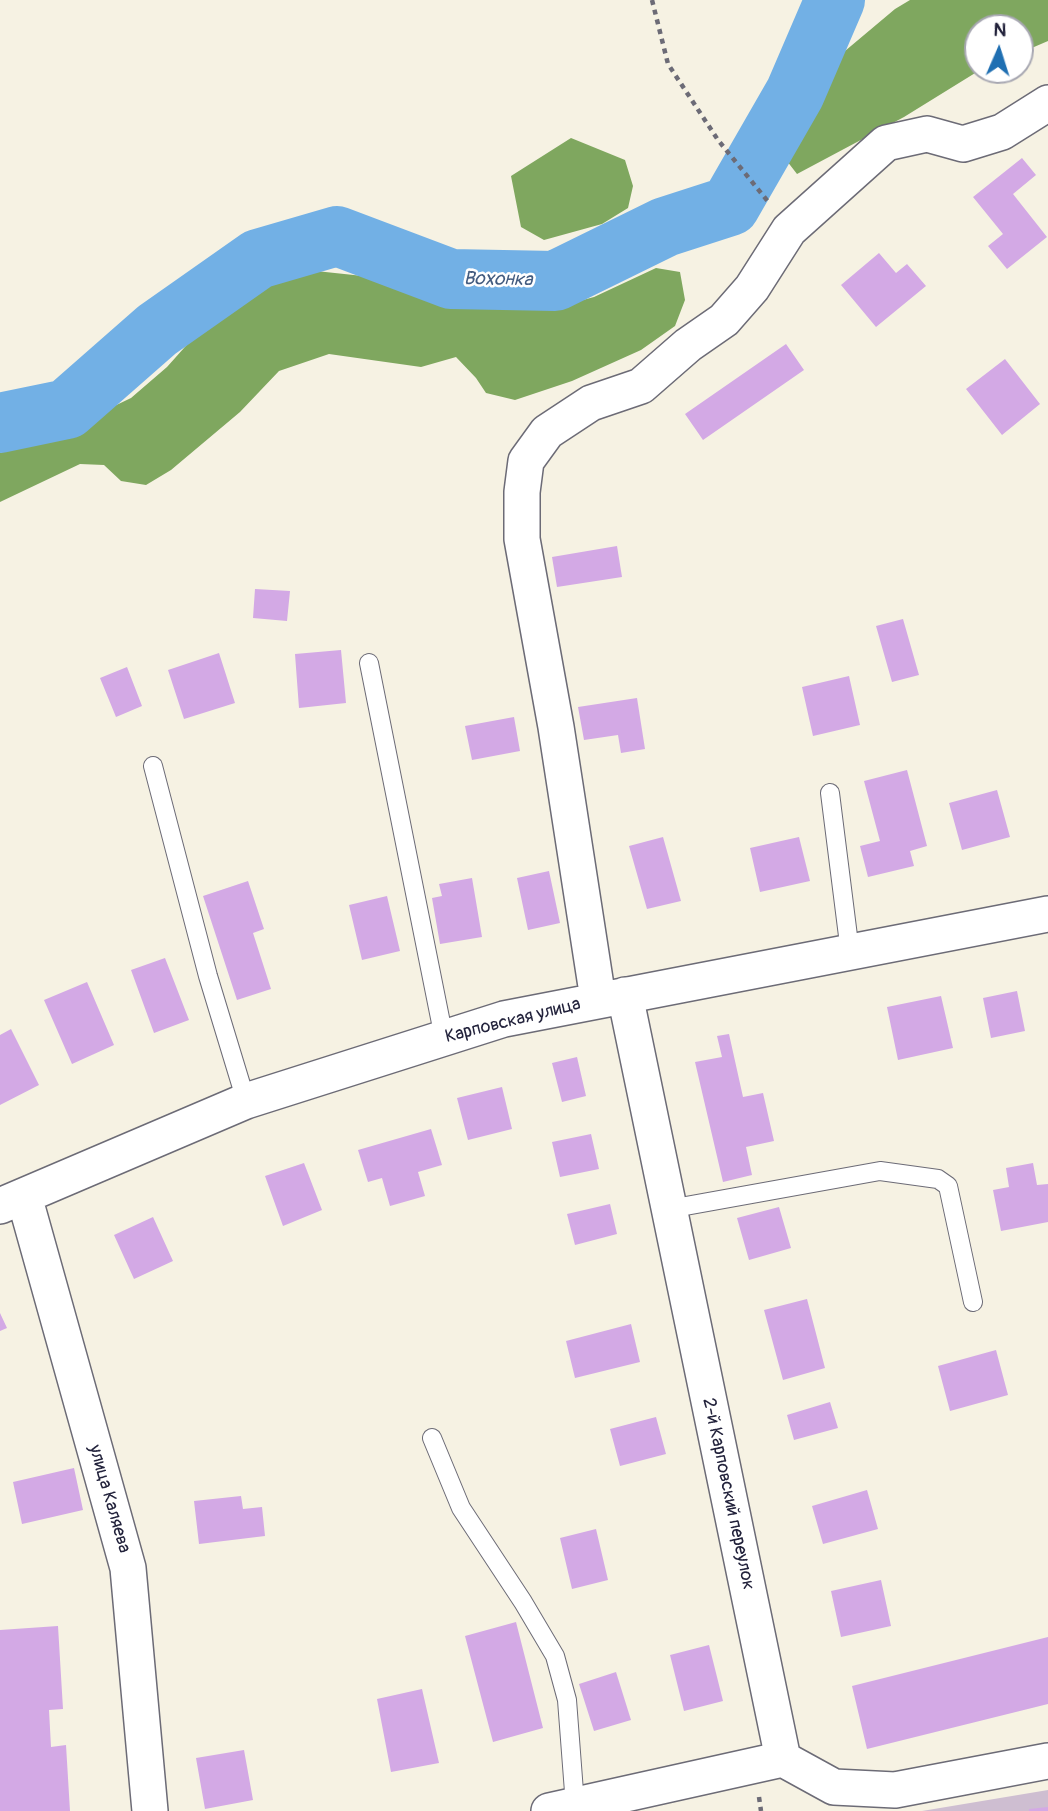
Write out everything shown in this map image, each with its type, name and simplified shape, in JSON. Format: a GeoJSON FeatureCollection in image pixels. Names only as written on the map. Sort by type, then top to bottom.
{"type":"FeatureCollection","features":[{"type":"Feature","properties":{"kind":"street","name":"2-й Карповский переулок"},"geometry":{"type":"LineString","coordinates":[[783,1759],[669,1209],[612,997],[556,726],[522,539],[522,492],[527,461],[547,432],[591,403],[641,386],[688,345],[724,320],[752,288],[789,230],[886,143],[927,134],[963,144],[1002,132],[1048,103]]}},
{"type":"Feature","properties":{"kind":"street","name":"Карповская улица"},"geometry":{"type":"LineString","coordinates":[[12,1201],[246,1101],[504,1019],[1048,914]]}},
{"type":"Feature","properties":{"kind":"street","name":"улица Каляева"},"geometry":{"type":"LineString","coordinates":[[12,1201],[128,1568],[150,1811]]}},
{"type":"Feature","properties":{"kind":"street"},"geometry":{"type":"LineString","coordinates":[[562,1808],[656,1799],[783,1759],[834,1787],[895,1790],[1048,1761]]}},
{"type":"Feature","properties":{"kind":"lane"},"geometry":{"type":"LineString","coordinates":[[369,663],[444,1038]]}},
{"type":"Feature","properties":{"kind":"lane"},"geometry":{"type":"LineString","coordinates":[[153,766],[208,976],[246,1101]]}},
{"type":"Feature","properties":{"kind":"lane"},"geometry":{"type":"LineString","coordinates":[[830,793],[850,952]]}},
{"type":"Feature","properties":{"kind":"lane"},"geometry":{"type":"LineString","coordinates":[[669,1209],[880,1171],[938,1179],[948,1186],[973,1302]]}},
{"type":"Feature","properties":{"kind":"lane"},"geometry":{"type":"LineString","coordinates":[[432,1438],[461,1508],[555,1656],[567,1700],[562,1808]]}},
{"type":"Feature","properties":{"kind":"path"},"geometry":{"type":"LineString","coordinates":[[652,0],[668,64],[718,140],[766,199]]}},
{"type":"Feature","properties":{"kind":"shaded area"},"geometry":{"type":"Polygon","coordinates":[[[1048,1790],[1048,1811],[922,1811],[1048,1790]]]}},
{"type":"Feature","properties":{"kind":"green space"},"geometry":{"type":"Polygon","coordinates":[[[910,0],[1048,0],[1048,41],[1034,47],[1034,14],[964,14],[964,80],[904,117],[797,174],[780,152],[795,122],[845,51],[895,9],[910,0]]]}},
{"type":"Feature","properties":{"kind":"green space"},"geometry":{"type":"Polygon","coordinates":[[[571,138],[625,160],[633,186],[628,208],[602,224],[544,240],[521,227],[511,176],[571,138]]]}},
{"type":"Feature","properties":{"kind":"green space"},"geometry":{"type":"Polygon","coordinates":[[[656,268],[680,272],[685,300],[675,326],[641,350],[572,381],[515,400],[486,393],[456,357],[421,367],[329,354],[279,371],[240,412],[171,470],[146,485],[121,481],[104,465],[80,464],[0,502],[0,453],[62,431],[131,398],[167,367],[209,320],[263,284],[316,271],[363,276],[433,297],[553,308],[594,297],[656,268]]]}},
{"type":"Feature","properties":{"kind":"building"},"geometry":{"type":"Polygon","coordinates":[[[1022,158],[1036,175],[1013,194],[1047,237],[1007,269],[988,246],[1003,234],[973,197],[1022,158]]]}},
{"type":"Feature","properties":{"kind":"building"},"geometry":{"type":"Polygon","coordinates":[[[879,253],[896,273],[907,264],[926,286],[876,327],[841,285],[879,253]]]}},
{"type":"Feature","properties":{"kind":"building"},"geometry":{"type":"Polygon","coordinates":[[[786,344],[804,370],[703,440],[685,414],[786,344]]]}},
{"type":"Feature","properties":{"kind":"building"},"geometry":{"type":"Polygon","coordinates":[[[1005,359],[1040,404],[1002,435],[966,389],[1005,359]]]}},
{"type":"Feature","properties":{"kind":"building"},"geometry":{"type":"Polygon","coordinates":[[[617,546],[622,577],[557,587],[552,557],[617,546]]]}},
{"type":"Feature","properties":{"kind":"building"},"geometry":{"type":"Polygon","coordinates":[[[255,589],[290,591],[287,621],[253,618],[255,589]]]}},
{"type":"Feature","properties":{"kind":"building"},"geometry":{"type":"Polygon","coordinates":[[[903,619],[919,675],[892,682],[876,626],[903,619]]]}},
{"type":"Feature","properties":{"kind":"building"},"geometry":{"type":"Polygon","coordinates":[[[341,650],[346,703],[299,708],[295,654],[341,650]]]}},
{"type":"Feature","properties":{"kind":"building"},"geometry":{"type":"Polygon","coordinates":[[[219,653],[235,703],[184,719],[168,670],[219,653]]]}},
{"type":"Feature","properties":{"kind":"building"},"geometry":{"type":"Polygon","coordinates":[[[127,667],[142,706],[116,717],[100,678],[127,667]]]}},
{"type":"Feature","properties":{"kind":"building"},"geometry":{"type":"Polygon","coordinates":[[[849,676],[860,725],[813,736],[802,687],[849,676]]]}},
{"type":"Feature","properties":{"kind":"building"},"geometry":{"type":"Polygon","coordinates":[[[637,698],[645,749],[621,753],[618,735],[584,740],[578,707],[637,698]]]}},
{"type":"Feature","properties":{"kind":"building"},"geometry":{"type":"Polygon","coordinates":[[[514,717],[520,751],[472,760],[465,726],[514,717]]]}},
{"type":"Feature","properties":{"kind":"building"},"geometry":{"type":"Polygon","coordinates":[[[907,770],[927,846],[910,851],[914,866],[868,877],[860,846],[880,841],[864,781],[907,770]]]}},
{"type":"Feature","properties":{"kind":"building"},"geometry":{"type":"Polygon","coordinates":[[[997,790],[1010,837],[962,850],[949,803],[997,790]]]}},
{"type":"Feature","properties":{"kind":"building"},"geometry":{"type":"Polygon","coordinates":[[[663,837],[681,901],[647,909],[629,846],[663,837]]]}},
{"type":"Feature","properties":{"kind":"building"},"geometry":{"type":"Polygon","coordinates":[[[799,837],[810,881],[760,892],[750,848],[799,837]]]}},
{"type":"Feature","properties":{"kind":"building"},"geometry":{"type":"Polygon","coordinates":[[[549,871],[560,923],[528,930],[517,878],[549,871]]]}},
{"type":"Feature","properties":{"kind":"building"},"geometry":{"type":"Polygon","coordinates":[[[472,878],[482,937],[440,944],[432,898],[442,896],[439,884],[472,878]]]}},
{"type":"Feature","properties":{"kind":"building"},"geometry":{"type":"Polygon","coordinates":[[[248,881],[264,929],[253,933],[271,989],[237,1000],[203,896],[248,881]]]}},
{"type":"Feature","properties":{"kind":"building"},"geometry":{"type":"Polygon","coordinates":[[[387,896],[400,951],[362,960],[349,905],[387,896]]]}},
{"type":"Feature","properties":{"kind":"building"},"geometry":{"type":"Polygon","coordinates":[[[165,958],[189,1020],[154,1033],[131,970],[165,958]]]}},
{"type":"Feature","properties":{"kind":"building"},"geometry":{"type":"Polygon","coordinates":[[[87,982],[114,1045],[72,1064],[44,1000],[87,982]]]}},
{"type":"Feature","properties":{"kind":"building"},"geometry":{"type":"Polygon","coordinates":[[[1017,991],[1025,1031],[991,1038],[983,998],[1017,991]]]}},
{"type":"Feature","properties":{"kind":"building"},"geometry":{"type":"Polygon","coordinates":[[[941,996],[953,1048],[898,1060],[887,1007],[941,996]]]}},
{"type":"Feature","properties":{"kind":"building"},"geometry":{"type":"Polygon","coordinates":[[[11,1029],[39,1085],[0,1105],[0,1035],[11,1029]]]}},
{"type":"Feature","properties":{"kind":"building"},"geometry":{"type":"Polygon","coordinates":[[[729,1034],[743,1097],[763,1093],[774,1141],[746,1147],[752,1175],[723,1182],[695,1062],[722,1057],[717,1036],[729,1034]]]}},
{"type":"Feature","properties":{"kind":"building"},"geometry":{"type":"Polygon","coordinates":[[[577,1057],[586,1096],[562,1102],[552,1063],[577,1057]]]}},
{"type":"Feature","properties":{"kind":"building"},"geometry":{"type":"Polygon","coordinates":[[[502,1087],[512,1129],[468,1140],[457,1098],[502,1087]]]}},
{"type":"Feature","properties":{"kind":"building"},"geometry":{"type":"Polygon","coordinates":[[[431,1129],[442,1165],[418,1172],[425,1196],[390,1206],[382,1178],[368,1182],[358,1150],[431,1129]]]}},
{"type":"Feature","properties":{"kind":"building"},"geometry":{"type":"Polygon","coordinates":[[[591,1134],[599,1169],[560,1177],[552,1142],[591,1134]]]}},
{"type":"Feature","properties":{"kind":"building"},"geometry":{"type":"Polygon","coordinates":[[[304,1163],[322,1210],[283,1226],[265,1176],[304,1163]]]}},
{"type":"Feature","properties":{"kind":"building"},"geometry":{"type":"Polygon","coordinates":[[[1033,1163],[1037,1185],[1048,1184],[1048,1222],[1001,1231],[993,1190],[1009,1187],[1006,1168],[1033,1163]]]}},
{"type":"Feature","properties":{"kind":"building"},"geometry":{"type":"Polygon","coordinates":[[[610,1204],[617,1234],[575,1245],[567,1214],[610,1204]]]}},
{"type":"Feature","properties":{"kind":"building"},"geometry":{"type":"Polygon","coordinates":[[[779,1207],[791,1248],[749,1260],[737,1218],[779,1207]]]}},
{"type":"Feature","properties":{"kind":"building"},"geometry":{"type":"Polygon","coordinates":[[[153,1217],[173,1261],[134,1279],[114,1235],[153,1217]]]}},
{"type":"Feature","properties":{"kind":"building"},"geometry":{"type":"Polygon","coordinates":[[[807,1299],[825,1368],[783,1380],[764,1310],[807,1299]]]}},
{"type":"Feature","properties":{"kind":"building"},"geometry":{"type":"Polygon","coordinates":[[[0,1313],[7,1328],[0,1331],[0,1313]]]}},
{"type":"Feature","properties":{"kind":"building"},"geometry":{"type":"Polygon","coordinates":[[[631,1324],[640,1362],[575,1378],[566,1341],[631,1324]]]}},
{"type":"Feature","properties":{"kind":"building"},"geometry":{"type":"Polygon","coordinates":[[[996,1350],[1008,1395],[950,1411],[938,1366],[996,1350]]]}},
{"type":"Feature","properties":{"kind":"building"},"geometry":{"type":"Polygon","coordinates":[[[830,1402],[838,1428],[794,1440],[787,1415],[830,1402]]]}},
{"type":"Feature","properties":{"kind":"building"},"geometry":{"type":"Polygon","coordinates":[[[656,1417],[666,1454],[620,1466],[610,1429],[656,1417]]]}},
{"type":"Feature","properties":{"kind":"building"},"geometry":{"type":"Polygon","coordinates":[[[74,1468],[83,1510],[22,1524],[13,1482],[74,1468]]]}},
{"type":"Feature","properties":{"kind":"building"},"geometry":{"type":"Polygon","coordinates":[[[867,1490],[878,1529],[823,1544],[812,1506],[867,1490]]]}},
{"type":"Feature","properties":{"kind":"building"},"geometry":{"type":"Polygon","coordinates":[[[241,1496],[243,1509],[262,1507],[265,1536],[199,1544],[194,1501],[241,1496]]]}},
{"type":"Feature","properties":{"kind":"building"},"geometry":{"type":"Polygon","coordinates":[[[596,1529],[608,1580],[572,1589],[560,1538],[596,1529]]]}},
{"type":"Feature","properties":{"kind":"building"},"geometry":{"type":"Polygon","coordinates":[[[881,1580],[891,1626],[841,1637],[831,1591],[881,1580]]]}},
{"type":"Feature","properties":{"kind":"building"},"geometry":{"type":"Polygon","coordinates":[[[516,1622],[543,1728],[493,1742],[465,1636],[516,1622]]]}},
{"type":"Feature","properties":{"kind":"building"},"geometry":{"type":"Polygon","coordinates":[[[58,1626],[63,1709],[49,1710],[51,1747],[66,1745],[70,1811],[0,1811],[0,1630],[58,1626]]]}},
{"type":"Feature","properties":{"kind":"building"},"geometry":{"type":"Polygon","coordinates":[[[1048,1637],[1048,1704],[867,1749],[852,1686],[1048,1637]]]}},
{"type":"Feature","properties":{"kind":"building"},"geometry":{"type":"Polygon","coordinates":[[[709,1645],[723,1701],[684,1711],[670,1655],[709,1645]]]}},
{"type":"Feature","properties":{"kind":"building"},"geometry":{"type":"Polygon","coordinates":[[[616,1672],[631,1720],[594,1731],[579,1684],[616,1672]]]}},
{"type":"Feature","properties":{"kind":"building"},"geometry":{"type":"Polygon","coordinates":[[[422,1689],[439,1763],[391,1772],[377,1699],[422,1689]]]}},
{"type":"Feature","properties":{"kind":"building"},"geometry":{"type":"Polygon","coordinates":[[[244,1750],[253,1800],[205,1809],[196,1758],[244,1750]]]}},
{"type":"Feature","properties":{"kind":"building"},"geometry":{"type":"Polygon","coordinates":[[[1048,1807],[1048,1811],[1029,1811],[1029,1809],[1048,1807]]]}},
{"type":"Feature","properties":{"kind":"waterway","name":"Вохонка"},"geometry":{"type":"LineString","coordinates":[[0,423],[67,409],[157,330],[258,259],[337,236],[451,279],[555,281],[665,227],[730,206],[795,93],[835,0]]}}]}
